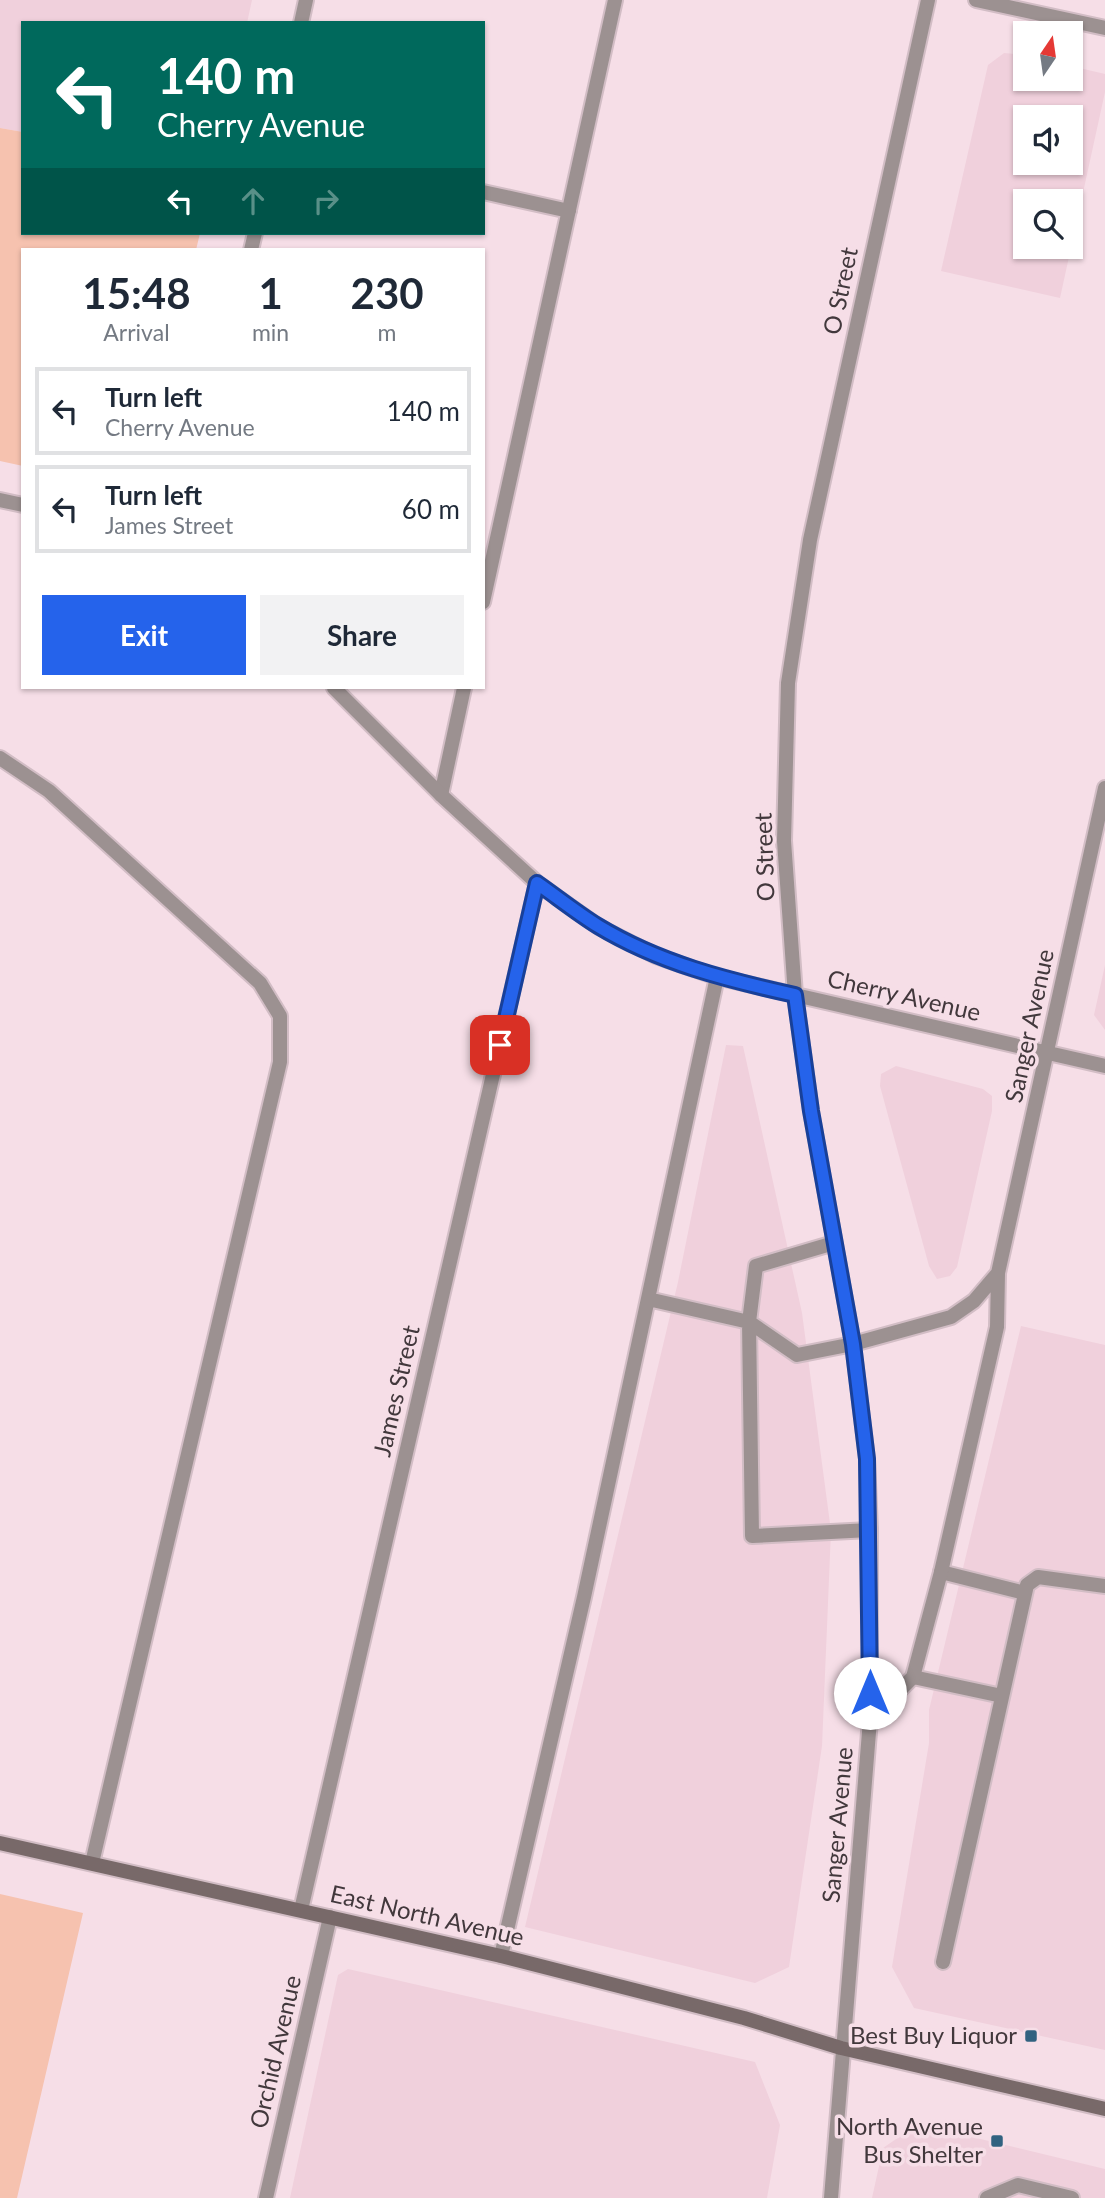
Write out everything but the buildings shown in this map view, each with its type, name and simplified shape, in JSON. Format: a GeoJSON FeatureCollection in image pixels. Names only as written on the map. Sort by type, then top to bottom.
{"type":"FeatureCollection","features":[{"type":"Feature","properties":{"kind":"street"},"geometry":{"type":"LineString","coordinates":[[301,21],[306,0]]}},
{"type":"Feature","properties":{"kind":"street"},"geometry":{"type":"LineString","coordinates":[[485,593],[615,0]]}},
{"type":"Feature","properties":{"kind":"street","name":"O Street"},"geometry":{"type":"LineString","coordinates":[[870,1720],[870,1530],[867,1459],[853,1344],[811,1111],[795,995],[785,841],[788,683],[796,615],[928,0]]}},
{"type":"Feature","properties":{"kind":"street"},"geometry":{"type":"LineString","coordinates":[[976,0],[1105,28]]}},
{"type":"Feature","properties":{"kind":"street"},"geometry":{"type":"LineString","coordinates":[[485,192],[569,211]]}},
{"type":"Feature","properties":{"kind":"street"},"geometry":{"type":"LineString","coordinates":[[0,500],[21,505]]}},
{"type":"Feature","properties":{"kind":"street","name":"Cherry Avenue"},"geometry":{"type":"LineString","coordinates":[[335,689],[441,794],[537,883],[599,926],[656,956],[717,977],[1105,1066]]}},
{"type":"Feature","properties":{"kind":"street"},"geometry":{"type":"LineString","coordinates":[[441,794],[464,689]]}},
{"type":"Feature","properties":{"kind":"street"},"geometry":{"type":"LineString","coordinates":[[0,758],[49,791],[260,983],[280,1016],[281,1062],[92,1863]]}},
{"type":"Feature","properties":{"kind":"street","name":"Sanger Avenue"},"geometry":{"type":"LineString","coordinates":[[831,2198],[841,2048],[870,1720],[914,1677],[941,1572],[996,1327],[998,1273],[1105,788]]}},
{"type":"Feature","properties":{"kind":"street","name":"James Street"},"geometry":{"type":"LineString","coordinates":[[301,1910],[537,883]]}},
{"type":"Feature","properties":{"kind":"street"},"geometry":{"type":"LineString","coordinates":[[501,1955],[717,977]]}},
{"type":"Feature","properties":{"kind":"street"},"geometry":{"type":"LineString","coordinates":[[834,1243],[756,1266],[750,1322],[752,1536],[870,1530]]}},
{"type":"Feature","properties":{"kind":"street","name":"Sanger Avenue"},"geometry":{"type":"LineString","coordinates":[[750,1322],[797,1355],[853,1344],[951,1317],[974,1301],[998,1273]]}},
{"type":"Feature","properties":{"kind":"street"},"geometry":{"type":"LineString","coordinates":[[648,1299],[750,1322]]}},
{"type":"Feature","properties":{"kind":"street"},"geometry":{"type":"LineString","coordinates":[[941,1572],[1026,1593]]}},
{"type":"Feature","properties":{"kind":"street"},"geometry":{"type":"LineString","coordinates":[[943,1962],[1027,1585],[1038,1577],[1105,1586]]}},
{"type":"Feature","properties":{"kind":"street"},"geometry":{"type":"LineString","coordinates":[[914,1677],[1002,1696]]}},
{"type":"Feature","properties":{"kind":"street","name":"East North Avenue"},"geometry":{"type":"LineString","coordinates":[[0,1843],[501,1955],[744,2018],[841,2048],[1105,2109]]}},
{"type":"Feature","properties":{"kind":"street","name":"Orchid Avenue"},"geometry":{"type":"LineString","coordinates":[[266,2198],[330,1917]]}},
{"type":"Feature","properties":{"kind":"street"},"geometry":{"type":"LineString","coordinates":[[986,2198],[1018,2185],[1072,2198]]}},
{"type":"Feature","properties":{"kind":"shaded area"},"geometry":{"type":"Polygon","coordinates":[[[0,0],[252,0],[247,21],[21,21],[21,132],[0,128],[0,0]]]}},
{"type":"Feature","properties":{"kind":"shaded area"},"geometry":{"type":"Polygon","coordinates":[[[1004,53],[1013,54],[1013,91],[1083,91],[1083,69],[1105,74],[1105,92],[1083,193],[1083,189],[1013,189],[1013,259],[1069,259],[1060,298],[941,271],[988,65],[1004,53]]]}},
{"type":"Feature","properties":{"kind":"shaded area"},"geometry":{"type":"Polygon","coordinates":[[[0,128],[21,132],[21,235],[200,235],[196,248],[21,248],[21,466],[0,461],[0,128]]]}},
{"type":"Feature","properties":{"kind":"shaded area"},"geometry":{"type":"Polygon","coordinates":[[[1105,965],[1105,1030],[1094,1015],[1105,965]]]}},
{"type":"Feature","properties":{"kind":"shaded area"},"geometry":{"type":"Polygon","coordinates":[[[726,1045],[743,1046],[802,1313],[831,1531],[822,1746],[789,1967],[755,1983],[525,1927],[678,1282],[726,1045]]]}},
{"type":"Feature","properties":{"kind":"shaded area"},"geometry":{"type":"Polygon","coordinates":[[[896,1066],[983,1089],[992,1096],[992,1111],[957,1267],[950,1276],[937,1279],[929,1266],[880,1086],[881,1074],[896,1066]]]}},
{"type":"Feature","properties":{"kind":"shaded area"},"geometry":{"type":"Polygon","coordinates":[[[1021,1326],[1105,1345],[1105,2050],[914,2008],[892,1967],[929,1743],[929,1710],[1021,1326]]]}},
{"type":"Feature","properties":{"kind":"shaded area"},"geometry":{"type":"Polygon","coordinates":[[[0,1894],[83,1913],[17,2198],[0,2198],[0,1894]]]}},
{"type":"Feature","properties":{"kind":"shaded area"},"geometry":{"type":"Polygon","coordinates":[[[348,1969],[755,2062],[780,2125],[767,2198],[290,2198],[338,1975],[348,1969]]]}},
{"type":"Feature","properties":{"kind":"shaded area"},"geometry":{"type":"Polygon","coordinates":[[[918,2124],[1105,2169],[1105,2198],[872,2198],[883,2148],[918,2124]]]}},
{"type":"Feature","properties":{"kind":"place","name":"Best Buy Liquor"},"geometry":{"type":"Point","coordinates":[1031,2036]}},
{"type":"Feature","properties":{"kind":"place","name":"North Avenue Bus Shelter"},"geometry":{"type":"Point","coordinates":[997,2141]}},
{"type":"Feature","properties":{"kind":"route"},"geometry":{"type":"LineString","coordinates":[[500,1045],[537,883],[599,926],[656,956],[717,977],[795,995],[811,1111],[853,1344],[867,1459],[870,1693]]}}]}
